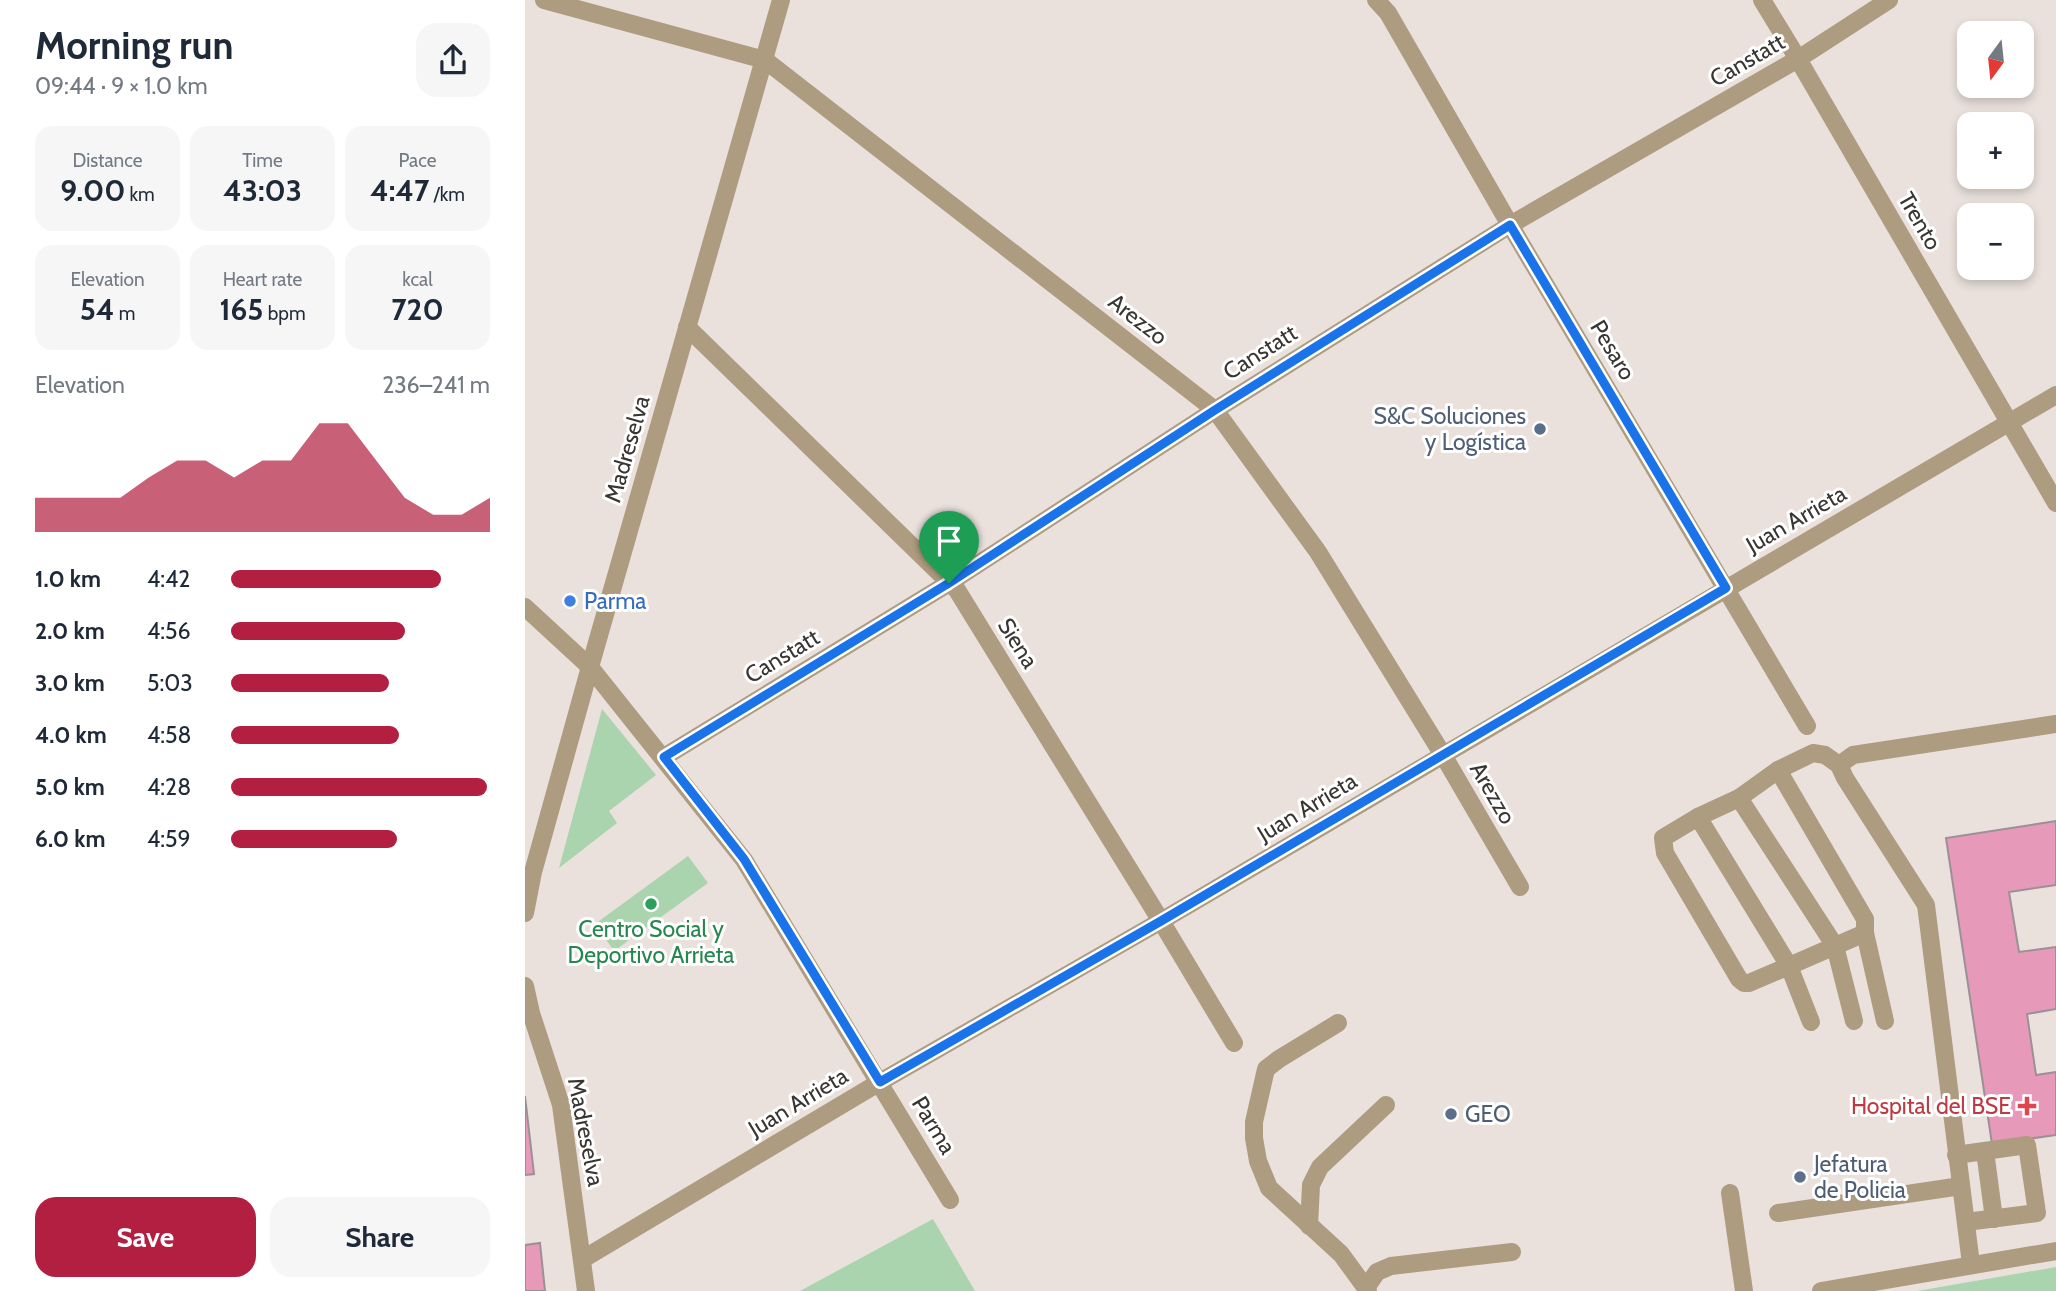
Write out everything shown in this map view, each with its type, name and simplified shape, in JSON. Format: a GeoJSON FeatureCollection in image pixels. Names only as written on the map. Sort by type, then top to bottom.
{"type":"FeatureCollection","features":[{"type":"Feature","properties":{"kind":"street","name":"Arezzo"},"geometry":{"type":"LineString","coordinates":[[544,0],[765,60],[1215,410],[1318,552],[1443,755],[1520,887]]}},
{"type":"Feature","properties":{"kind":"street","name":"Madreselva"},"geometry":{"type":"LineString","coordinates":[[525,913],[533,872],[590,667],[781,0]]}},
{"type":"Feature","properties":{"kind":"street","name":"Pesaro"},"geometry":{"type":"LineString","coordinates":[[1376,0],[1388,13],[1510,225],[1807,726]]}},
{"type":"Feature","properties":{"kind":"street","name":"Trento"},"geometry":{"type":"LineString","coordinates":[[1762,0],[2056,503]]}},
{"type":"Feature","properties":{"kind":"street","name":"Canstatt"},"geometry":{"type":"LineString","coordinates":[[664,757],[949,583],[1215,410],[1510,225],[1798,59],[1889,0]]}},
{"type":"Feature","properties":{"kind":"street","name":"Siena"},"geometry":{"type":"LineString","coordinates":[[687,327],[949,583],[964,602],[1234,1043]]}},
{"type":"Feature","properties":{"kind":"street","name":"Juan Arrieta"},"geometry":{"type":"LineString","coordinates":[[583,1259],[880,1082],[1161,921],[2056,395]]}},
{"type":"Feature","properties":{"kind":"street","name":"Parma"},"geometry":{"type":"LineString","coordinates":[[525,607],[590,667],[744,859],[950,1200]]}},
{"type":"Feature","properties":{"kind":"street"},"geometry":{"type":"LineString","coordinates":[[1839,765],[1853,755],[2056,724]]}},
{"type":"Feature","properties":{"kind":"street"},"geometry":{"type":"LineString","coordinates":[[1865,933],[1744,983],[1739,979],[1665,853],[1663,838],[1698,817],[1739,798],[1778,770],[1813,753],[1825,755],[1839,765],[1926,905],[1956,1156],[1972,1264]]}},
{"type":"Feature","properties":{"kind":"street"},"geometry":{"type":"LineString","coordinates":[[1778,770],[1865,919],[1865,933],[1885,1021]]}},
{"type":"Feature","properties":{"kind":"street"},"geometry":{"type":"LineString","coordinates":[[1739,798],[1835,946],[1854,1021]]}},
{"type":"Feature","properties":{"kind":"street"},"geometry":{"type":"LineString","coordinates":[[1698,817],[1789,966],[1811,1021]]}},
{"type":"Feature","properties":{"kind":"street","name":"Madreselva"},"geometry":{"type":"LineString","coordinates":[[525,986],[530,1013],[561,1105],[586,1291]]}},
{"type":"Feature","properties":{"kind":"street"},"geometry":{"type":"LineString","coordinates":[[1338,1023],[1266,1069],[1254,1122],[1254,1138],[1258,1161],[1269,1188],[1341,1254],[1367,1289],[1377,1272],[1391,1266],[1512,1252]]}},
{"type":"Feature","properties":{"kind":"street"},"geometry":{"type":"LineString","coordinates":[[1309,1226],[1311,1185],[1320,1167],[1386,1105]]}},
{"type":"Feature","properties":{"kind":"street"},"geometry":{"type":"LineString","coordinates":[[1956,1156],[2027,1145],[2037,1213],[1966,1222]]}},
{"type":"Feature","properties":{"kind":"street"},"geometry":{"type":"LineString","coordinates":[[1985,1151],[1994,1219]]}},
{"type":"Feature","properties":{"kind":"street"},"geometry":{"type":"LineString","coordinates":[[1778,1213],[1961,1186]]}},
{"type":"Feature","properties":{"kind":"street"},"geometry":{"type":"LineString","coordinates":[[1730,1193],[1744,1291]]}},
{"type":"Feature","properties":{"kind":"street"},"geometry":{"type":"LineString","coordinates":[[1821,1291],[2056,1251]]}},
{"type":"Feature","properties":{"kind":"green space"},"geometry":{"type":"Polygon","coordinates":[[[602,709],[656,775],[609,811],[617,823],[559,868],[602,709]]]}},
{"type":"Feature","properties":{"kind":"green space","name":"Centro Social y Deportivo Arrieta"},"geometry":{"type":"Polygon","coordinates":[[[688,856],[708,883],[614,951],[595,924],[688,856]]]}},
{"type":"Feature","properties":{"kind":"green space"},"geometry":{"type":"Polygon","coordinates":[[[933,1219],[975,1291],[800,1291],[933,1219]]]}},
{"type":"Feature","properties":{"kind":"green space"},"geometry":{"type":"Polygon","coordinates":[[[2056,1267],[2056,1291],[1917,1291],[2056,1267]]]}},
{"type":"Feature","properties":{"kind":"building"},"geometry":{"type":"Polygon","coordinates":[[[2056,821],[2056,885],[2009,892],[2019,952],[2056,947],[2056,1009],[2027,1014],[2036,1075],[2056,1072],[2056,1135],[1992,1144],[1946,838],[2056,821]]]}},
{"type":"Feature","properties":{"kind":"building"},"geometry":{"type":"Polygon","coordinates":[[[525,1096],[534,1174],[525,1175],[525,1096]]]}},
{"type":"Feature","properties":{"kind":"building"},"geometry":{"type":"Polygon","coordinates":[[[540,1243],[545,1291],[525,1291],[525,1245],[540,1243]]]}},
{"type":"Feature","properties":{"kind":"place","name":"S&C Soluciones y Logística"},"geometry":{"type":"Point","coordinates":[1540,429]}},
{"type":"Feature","properties":{"kind":"place","name":"Parma"},"geometry":{"type":"Point","coordinates":[570,601]}},
{"type":"Feature","properties":{"kind":"place","name":"Centro Social y Deportivo Arrieta"},"geometry":{"type":"Point","coordinates":[651,904]}},
{"type":"Feature","properties":{"kind":"place","name":"Hospital del BSE"},"geometry":{"type":"Point","coordinates":[2027,1106]}},
{"type":"Feature","properties":{"kind":"place","name":"GEO"},"geometry":{"type":"Point","coordinates":[1451,1114]}},
{"type":"Feature","properties":{"kind":"place","name":"Jefatura de Policia"},"geometry":{"type":"Point","coordinates":[1800,1177]}},
{"type":"Feature","properties":{"kind":"route"},"geometry":{"type":"LineString","coordinates":[[1510,225],[1726,588],[1161,921],[880,1082],[744,859],[664,757],[949,583],[1275,371],[1510,225]]}}]}
